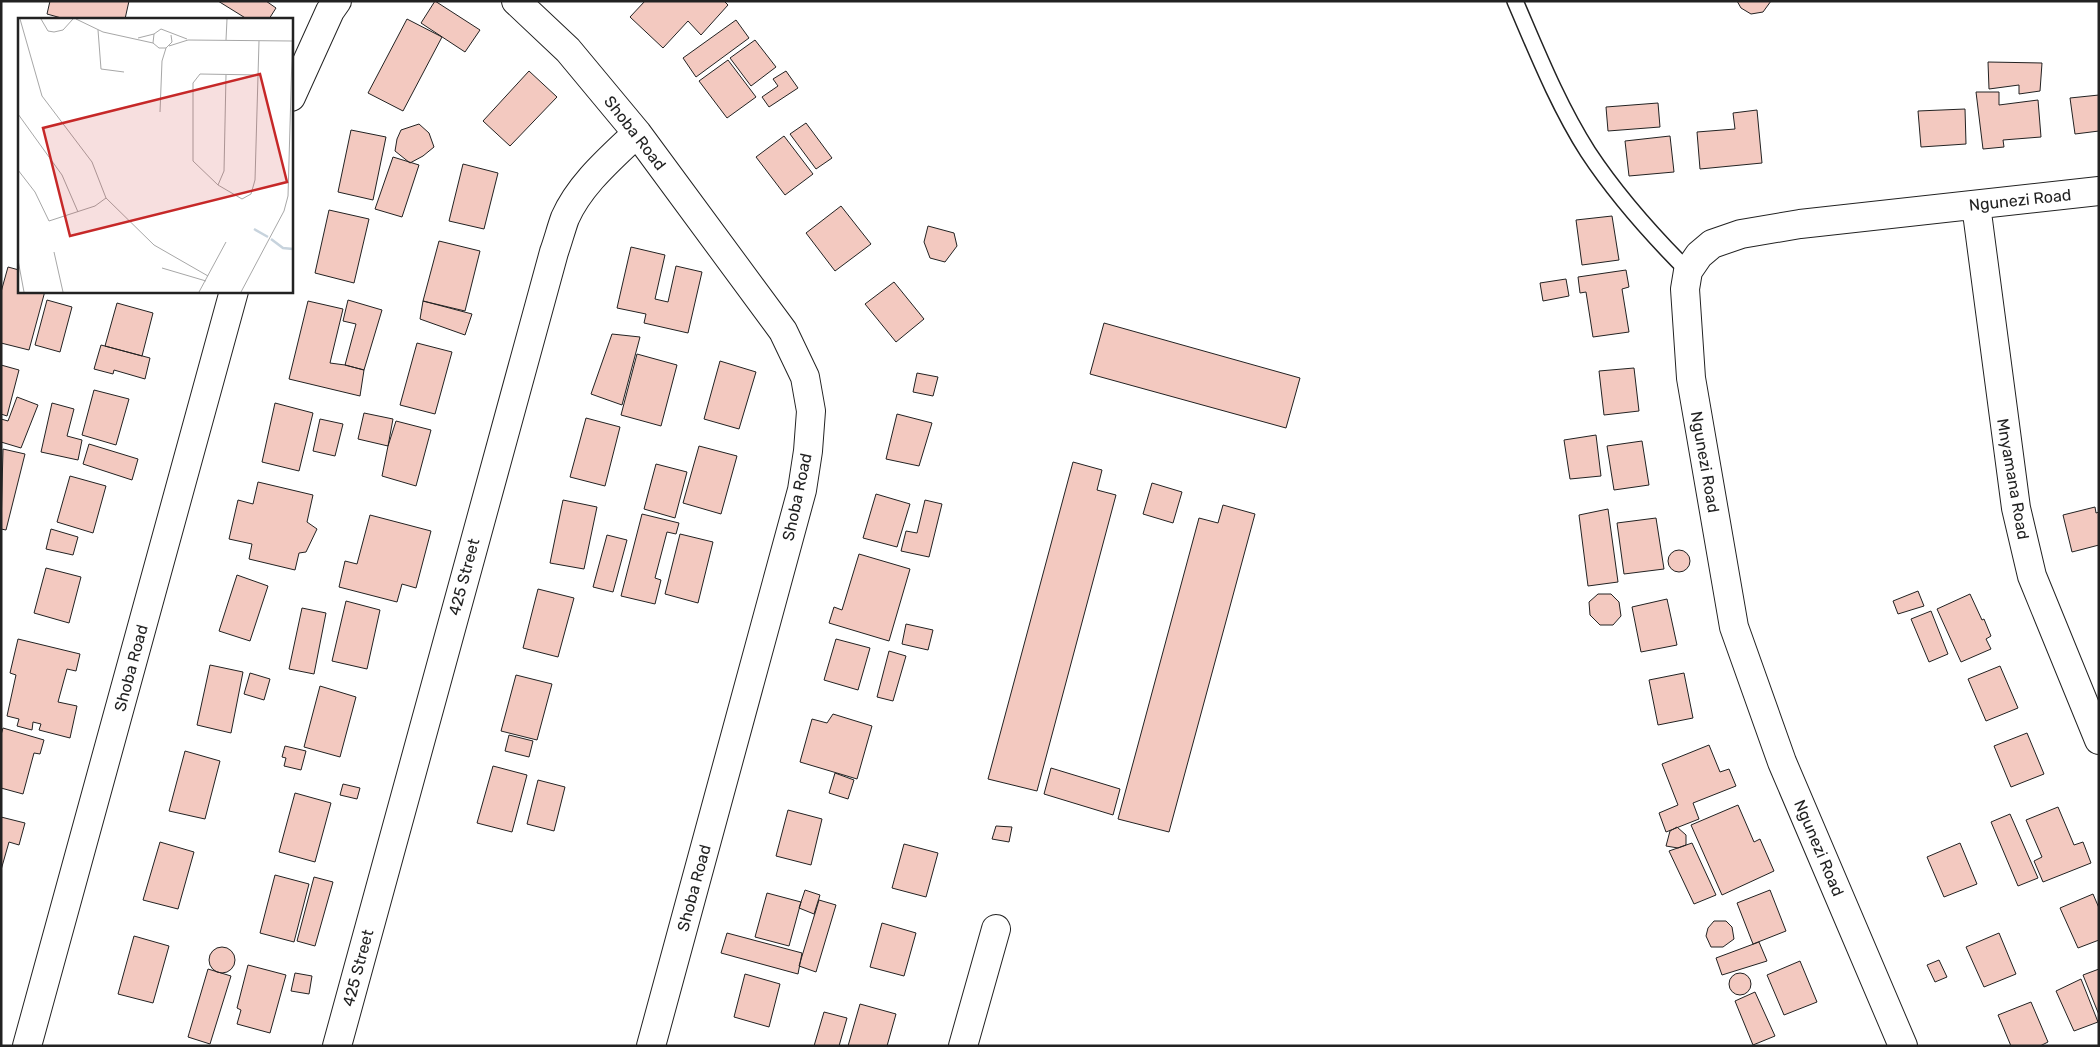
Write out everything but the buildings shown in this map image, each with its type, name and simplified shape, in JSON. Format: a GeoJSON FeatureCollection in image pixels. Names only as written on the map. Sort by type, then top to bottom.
{"type":"FeatureCollection","features":[{"type":"Feature","properties":{"kind":"street"},"geometry":{"type":"LineString","coordinates":[[292,95],[330,11],[337,1]]}},
{"type":"Feature","properties":{"kind":"street","name":"Shoba Road"},"geometry":{"type":"LineString","coordinates":[[516,1],[568,50],[637,132],[783,331],[805,377],[811,411],[808,451],[802,490],[651,1046]]}},
{"type":"Feature","properties":{"kind":"street","name":"425 Street"},"geometry":{"type":"LineString","coordinates":[[336,1046],[554,252],[566,217],[578,195],[601,167],[637,132]]}},
{"type":"Feature","properties":{"kind":"street","name":"Ngunezi Road"},"geometry":{"type":"LineString","coordinates":[[1903,1046],[1782,762],[1734,627],[1690,378],[1684,289],[1688,271],[1699,255],[1712,244],[1741,234],[1800,224],[2099,191]]}},
{"type":"Feature","properties":{"kind":"street","name":"Mnyamana Road"},"geometry":{"type":"LineString","coordinates":[[1976,205],[2016,508],[2032,576],[2099,740]]}},
{"type":"Feature","properties":{"kind":"street","name":"Shoba Road"},"geometry":{"type":"LineString","coordinates":[[29,1045],[234,292]]}},
{"type":"Feature","properties":{"kind":"street"},"geometry":{"type":"LineString","coordinates":[[964,1046],[996,929]]}},
{"type":"Feature","properties":{"kind":"lane"},"geometry":{"type":"LineString","coordinates":[[1515,1],[1545,69],[1587,150],[1617,193],[1651,234],[1688,271]]}}]}
